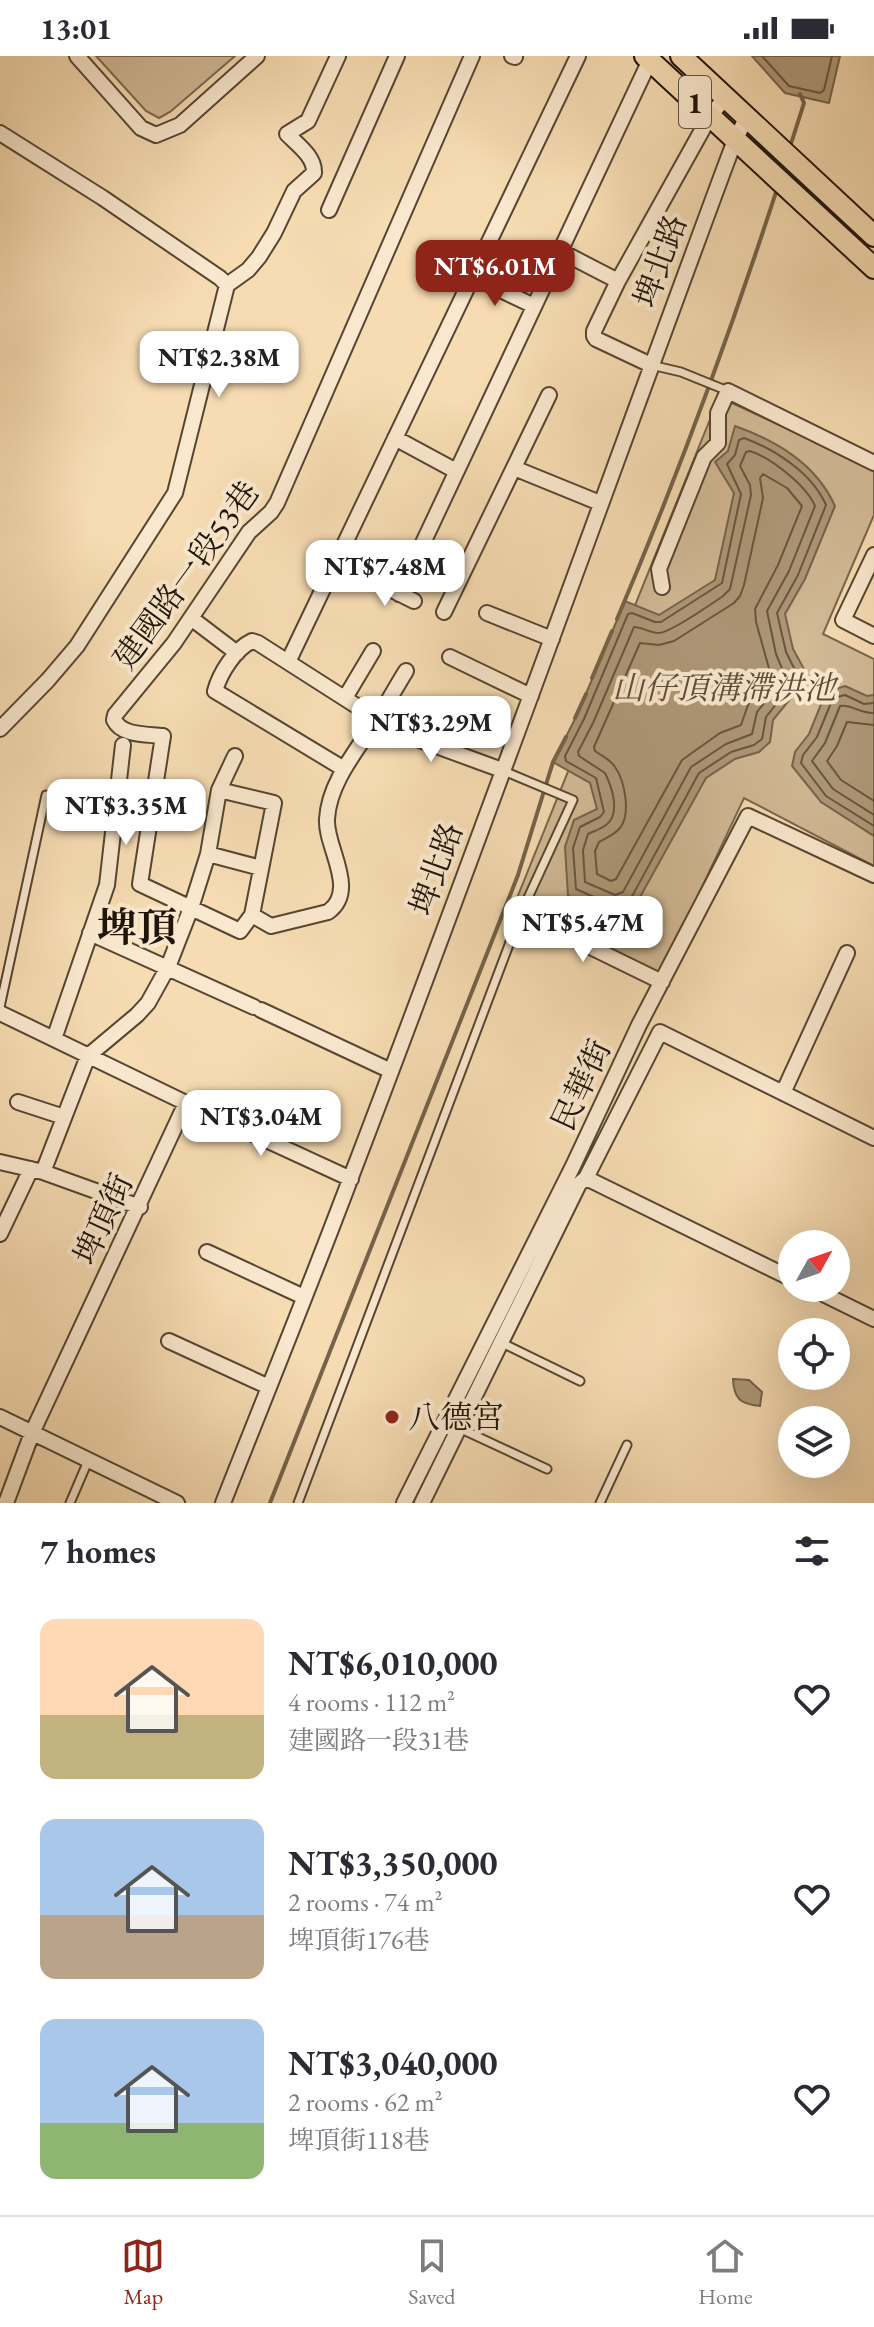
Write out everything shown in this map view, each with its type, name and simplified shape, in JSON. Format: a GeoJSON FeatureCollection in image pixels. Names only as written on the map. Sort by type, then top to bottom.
{"type":"FeatureCollection","features":[{"type":"Feature","properties":{"kind":"main road","name":"1"},"geometry":{"type":"LineString","coordinates":[[681,56],[874,236]]}},
{"type":"Feature","properties":{"kind":"main road","name":"1"},"geometry":{"type":"LineString","coordinates":[[648,58],[874,268]]}},
{"type":"Feature","properties":{"kind":"street"},"geometry":{"type":"LineString","coordinates":[[77,56],[141,128],[156,135],[180,125],[257,56]]}},
{"type":"Feature","properties":{"kind":"street"},"geometry":{"type":"LineString","coordinates":[[0,729],[77,646],[175,493],[227,285],[248,270],[259,257],[294,191],[314,173],[315,166],[311,159],[287,134],[308,121],[338,56]]}},
{"type":"Feature","properties":{"kind":"street"},"geometry":{"type":"LineString","coordinates":[[329,210],[397,56]]}},
{"type":"Feature","properties":{"kind":"street","name":"建國路一段53巷"},"geometry":{"type":"LineString","coordinates":[[191,908],[140,884],[163,736],[123,731],[117,727],[115,715],[174,643],[249,532],[277,503],[472,56]]}},
{"type":"Feature","properties":{"kind":"street"},"geometry":{"type":"LineString","coordinates":[[288,662],[578,56]]}},
{"type":"Feature","properties":{"kind":"street"},"geometry":{"type":"LineString","coordinates":[[399,594],[648,58]]}},
{"type":"Feature","properties":{"kind":"street"},"geometry":{"type":"LineString","coordinates":[[651,365],[594,336],[618,281],[710,116],[725,98]]}},
{"type":"Feature","properties":{"kind":"street","name":"埤北路"},"geometry":{"type":"LineString","coordinates":[[223,1503],[351,1179],[651,365],[740,144],[753,123]]}},
{"type":"Feature","properties":{"kind":"street"},"geometry":{"type":"LineString","coordinates":[[0,133],[103,198],[227,285]]}},
{"type":"Feature","properties":{"kind":"street"},"geometry":{"type":"LineString","coordinates":[[560,251],[618,281]]}},
{"type":"Feature","properties":{"kind":"street"},"geometry":{"type":"LineString","coordinates":[[472,276],[534,306]]}},
{"type":"Feature","properties":{"kind":"street"},"geometry":{"type":"LineString","coordinates":[[662,587],[659,569],[704,457],[718,443],[718,413],[728,391],[874,463]]}},
{"type":"Feature","properties":{"kind":"street"},"geometry":{"type":"LineString","coordinates":[[444,612],[549,395]]}},
{"type":"Feature","properties":{"kind":"street"},"geometry":{"type":"LineString","coordinates":[[395,438],[456,471]]}},
{"type":"Feature","properties":{"kind":"street"},"geometry":{"type":"LineString","coordinates":[[514,468],[600,503]]}},
{"type":"Feature","properties":{"kind":"street"},"geometry":{"type":"LineString","coordinates":[[874,555],[843,620],[874,636]]}},
{"type":"Feature","properties":{"kind":"street"},"geometry":{"type":"LineString","coordinates":[[372,580],[414,601]]}},
{"type":"Feature","properties":{"kind":"street"},"geometry":{"type":"LineString","coordinates":[[487,613],[552,639]]}},
{"type":"Feature","properties":{"kind":"street"},"geometry":{"type":"LineString","coordinates":[[191,618],[237,653]]}},
{"type":"Feature","properties":{"kind":"street"},"geometry":{"type":"LineString","coordinates":[[344,769],[215,691],[218,681],[241,647],[252,641],[377,719],[420,740],[502,770]]}},
{"type":"Feature","properties":{"kind":"street"},"geometry":{"type":"LineString","coordinates":[[345,698],[373,651]]}},
{"type":"Feature","properties":{"kind":"street"},"geometry":{"type":"LineString","coordinates":[[450,657],[531,696]]}},
{"type":"Feature","properties":{"kind":"street"},"geometry":{"type":"LineString","coordinates":[[252,915],[271,926],[328,912],[335,906],[342,880],[326,821],[331,798],[344,769],[406,671]]}},
{"type":"Feature","properties":{"kind":"street"},"geometry":{"type":"LineString","coordinates":[[54,1039],[107,885],[123,745]]}},
{"type":"Feature","properties":{"kind":"street"},"geometry":{"type":"LineString","coordinates":[[0,1234],[64,1117],[88,1056],[148,1003],[168,967],[208,854],[219,790],[235,756]]}},
{"type":"Feature","properties":{"kind":"street"},"geometry":{"type":"LineString","coordinates":[[191,908],[240,931],[252,915],[274,803],[219,790]]}},
{"type":"Feature","properties":{"kind":"street","name":"民華街"},"geometry":{"type":"LineString","coordinates":[[404,1503],[573,1166],[639,1025],[748,816],[874,875]]}},
{"type":"Feature","properties":{"kind":"street"},"geometry":{"type":"LineString","coordinates":[[208,854],[261,868]]}},
{"type":"Feature","properties":{"kind":"street"},"geometry":{"type":"LineString","coordinates":[[521,913],[662,982]]}},
{"type":"Feature","properties":{"kind":"street"},"geometry":{"type":"LineString","coordinates":[[90,933],[391,1071]]}},
{"type":"Feature","properties":{"kind":"street"},"geometry":{"type":"LineString","coordinates":[[783,1093],[847,953]]}},
{"type":"Feature","properties":{"kind":"street"},"geometry":{"type":"LineString","coordinates":[[0,1013],[351,1179]]}},
{"type":"Feature","properties":{"kind":"street"},"geometry":{"type":"LineString","coordinates":[[422,1503],[579,1184],[586,1178],[660,1032],[874,1138]]}},
{"type":"Feature","properties":{"kind":"street"},"geometry":{"type":"LineString","coordinates":[[18,1102],[64,1117]]}},
{"type":"Feature","properties":{"kind":"street","name":"埤頂街"},"geometry":{"type":"LineString","coordinates":[[6,1503],[32,1433],[186,1103]]}},
{"type":"Feature","properties":{"kind":"street"},"geometry":{"type":"LineString","coordinates":[[0,1162],[37,1170],[140,1207]]}},
{"type":"Feature","properties":{"kind":"street"},"geometry":{"type":"LineString","coordinates":[[586,1178],[778,1272]]}},
{"type":"Feature","properties":{"kind":"street"},"geometry":{"type":"LineString","coordinates":[[207,1252],[304,1297]]}},
{"type":"Feature","properties":{"kind":"street"},"geometry":{"type":"LineString","coordinates":[[839,1302],[874,1319]]}},
{"type":"Feature","properties":{"kind":"street"},"geometry":{"type":"LineString","coordinates":[[169,1341],[269,1387]]}},
{"type":"Feature","properties":{"kind":"street"},"geometry":{"type":"LineString","coordinates":[[0,1417],[177,1503]]}},
{"type":"Feature","properties":{"kind":"lane"},"geometry":{"type":"LineString","coordinates":[[651,365],[681,372],[728,391]]}},
{"type":"Feature","properties":{"kind":"lane"},"geometry":{"type":"LineString","coordinates":[[298,1503],[521,913],[573,800],[502,770]]}},
{"type":"Feature","properties":{"kind":"lane"},"geometry":{"type":"LineString","coordinates":[[0,1007],[46,795]]}},
{"type":"Feature","properties":{"kind":"lane"},"geometry":{"type":"LineString","coordinates":[[502,1343],[580,1381]]}},
{"type":"Feature","properties":{"kind":"lane"},"geometry":{"type":"LineString","coordinates":[[459,1428],[547,1469]]}},
{"type":"Feature","properties":{"kind":"lane"},"geometry":{"type":"LineString","coordinates":[[600,1503],[627,1445]]}},
{"type":"Feature","properties":{"kind":"lane"},"geometry":{"type":"LineString","coordinates":[[70,1503],[89,1461]]}},
{"type":"Feature","properties":{"kind":"green space"},"geometry":{"type":"Polygon","coordinates":[[[96,56],[235,56],[159,118],[146,111],[96,56]]]}},
{"type":"Feature","properties":{"kind":"green space","name":"山仔頂溝滯洪池"},"geometry":{"type":"Polygon","coordinates":[[[719,397],[874,469],[874,515],[823,634],[874,659],[874,866],[744,798],[661,974],[515,903],[719,397]]]}},
{"type":"Feature","properties":{"kind":"water"},"geometry":{"type":"Polygon","coordinates":[[[752,56],[840,56],[829,103],[785,93],[752,56]]]}},
{"type":"Feature","properties":{"kind":"water"},"geometry":{"type":"Polygon","coordinates":[[[735,426],[766,439],[794,456],[817,478],[835,506],[805,579],[785,614],[793,649],[804,669],[791,698],[773,720],[770,742],[759,752],[735,759],[706,778],[634,908],[615,915],[568,896],[565,847],[574,820],[597,809],[590,783],[553,762],[577,715],[625,601],[659,615],[715,580],[734,493],[715,462],[728,451],[735,426]]]}},
{"type":"Feature","properties":{"kind":"water"},"geometry":{"type":"Polygon","coordinates":[[[845,686],[867,696],[874,695],[874,836],[821,802],[792,766],[795,752],[809,734],[826,692],[845,686]]]}},
{"type":"Feature","properties":{"kind":"water"},"geometry":{"type":"Polygon","coordinates":[[[733,1379],[749,1380],[762,1392],[760,1406],[739,1399],[733,1379]]]}},
{"type":"Feature","properties":{"kind":"waterway"},"geometry":{"type":"LineString","coordinates":[[789,150],[804,103],[800,94]]}},
{"type":"Feature","properties":{"kind":"waterway"},"geometry":{"type":"LineString","coordinates":[[617,619],[702,406],[777,189]]}},
{"type":"Feature","properties":{"kind":"waterway"},"geometry":{"type":"LineString","coordinates":[[592,678],[612,631]]}},
{"type":"Feature","properties":{"kind":"waterway"},"geometry":{"type":"LineString","coordinates":[[575,718],[586,694]]}},
{"type":"Feature","properties":{"kind":"waterway"},"geometry":{"type":"LineString","coordinates":[[270,1503],[518,875],[553,762],[566,737]]}},
{"type":"Feature","properties":{"kind":"waterway"},"geometry":{"type":"LineString","coordinates":[[414,1503],[443,1445]]}},
{"type":"Feature","properties":{"kind":"place","name":"八德宮"},"geometry":{"type":"Point","coordinates":[392,1417]}},
{"type":"Feature","properties":{"kind":"district","name":"埤頂"},"geometry":{"type":"Point","coordinates":[137,927]}}]}
